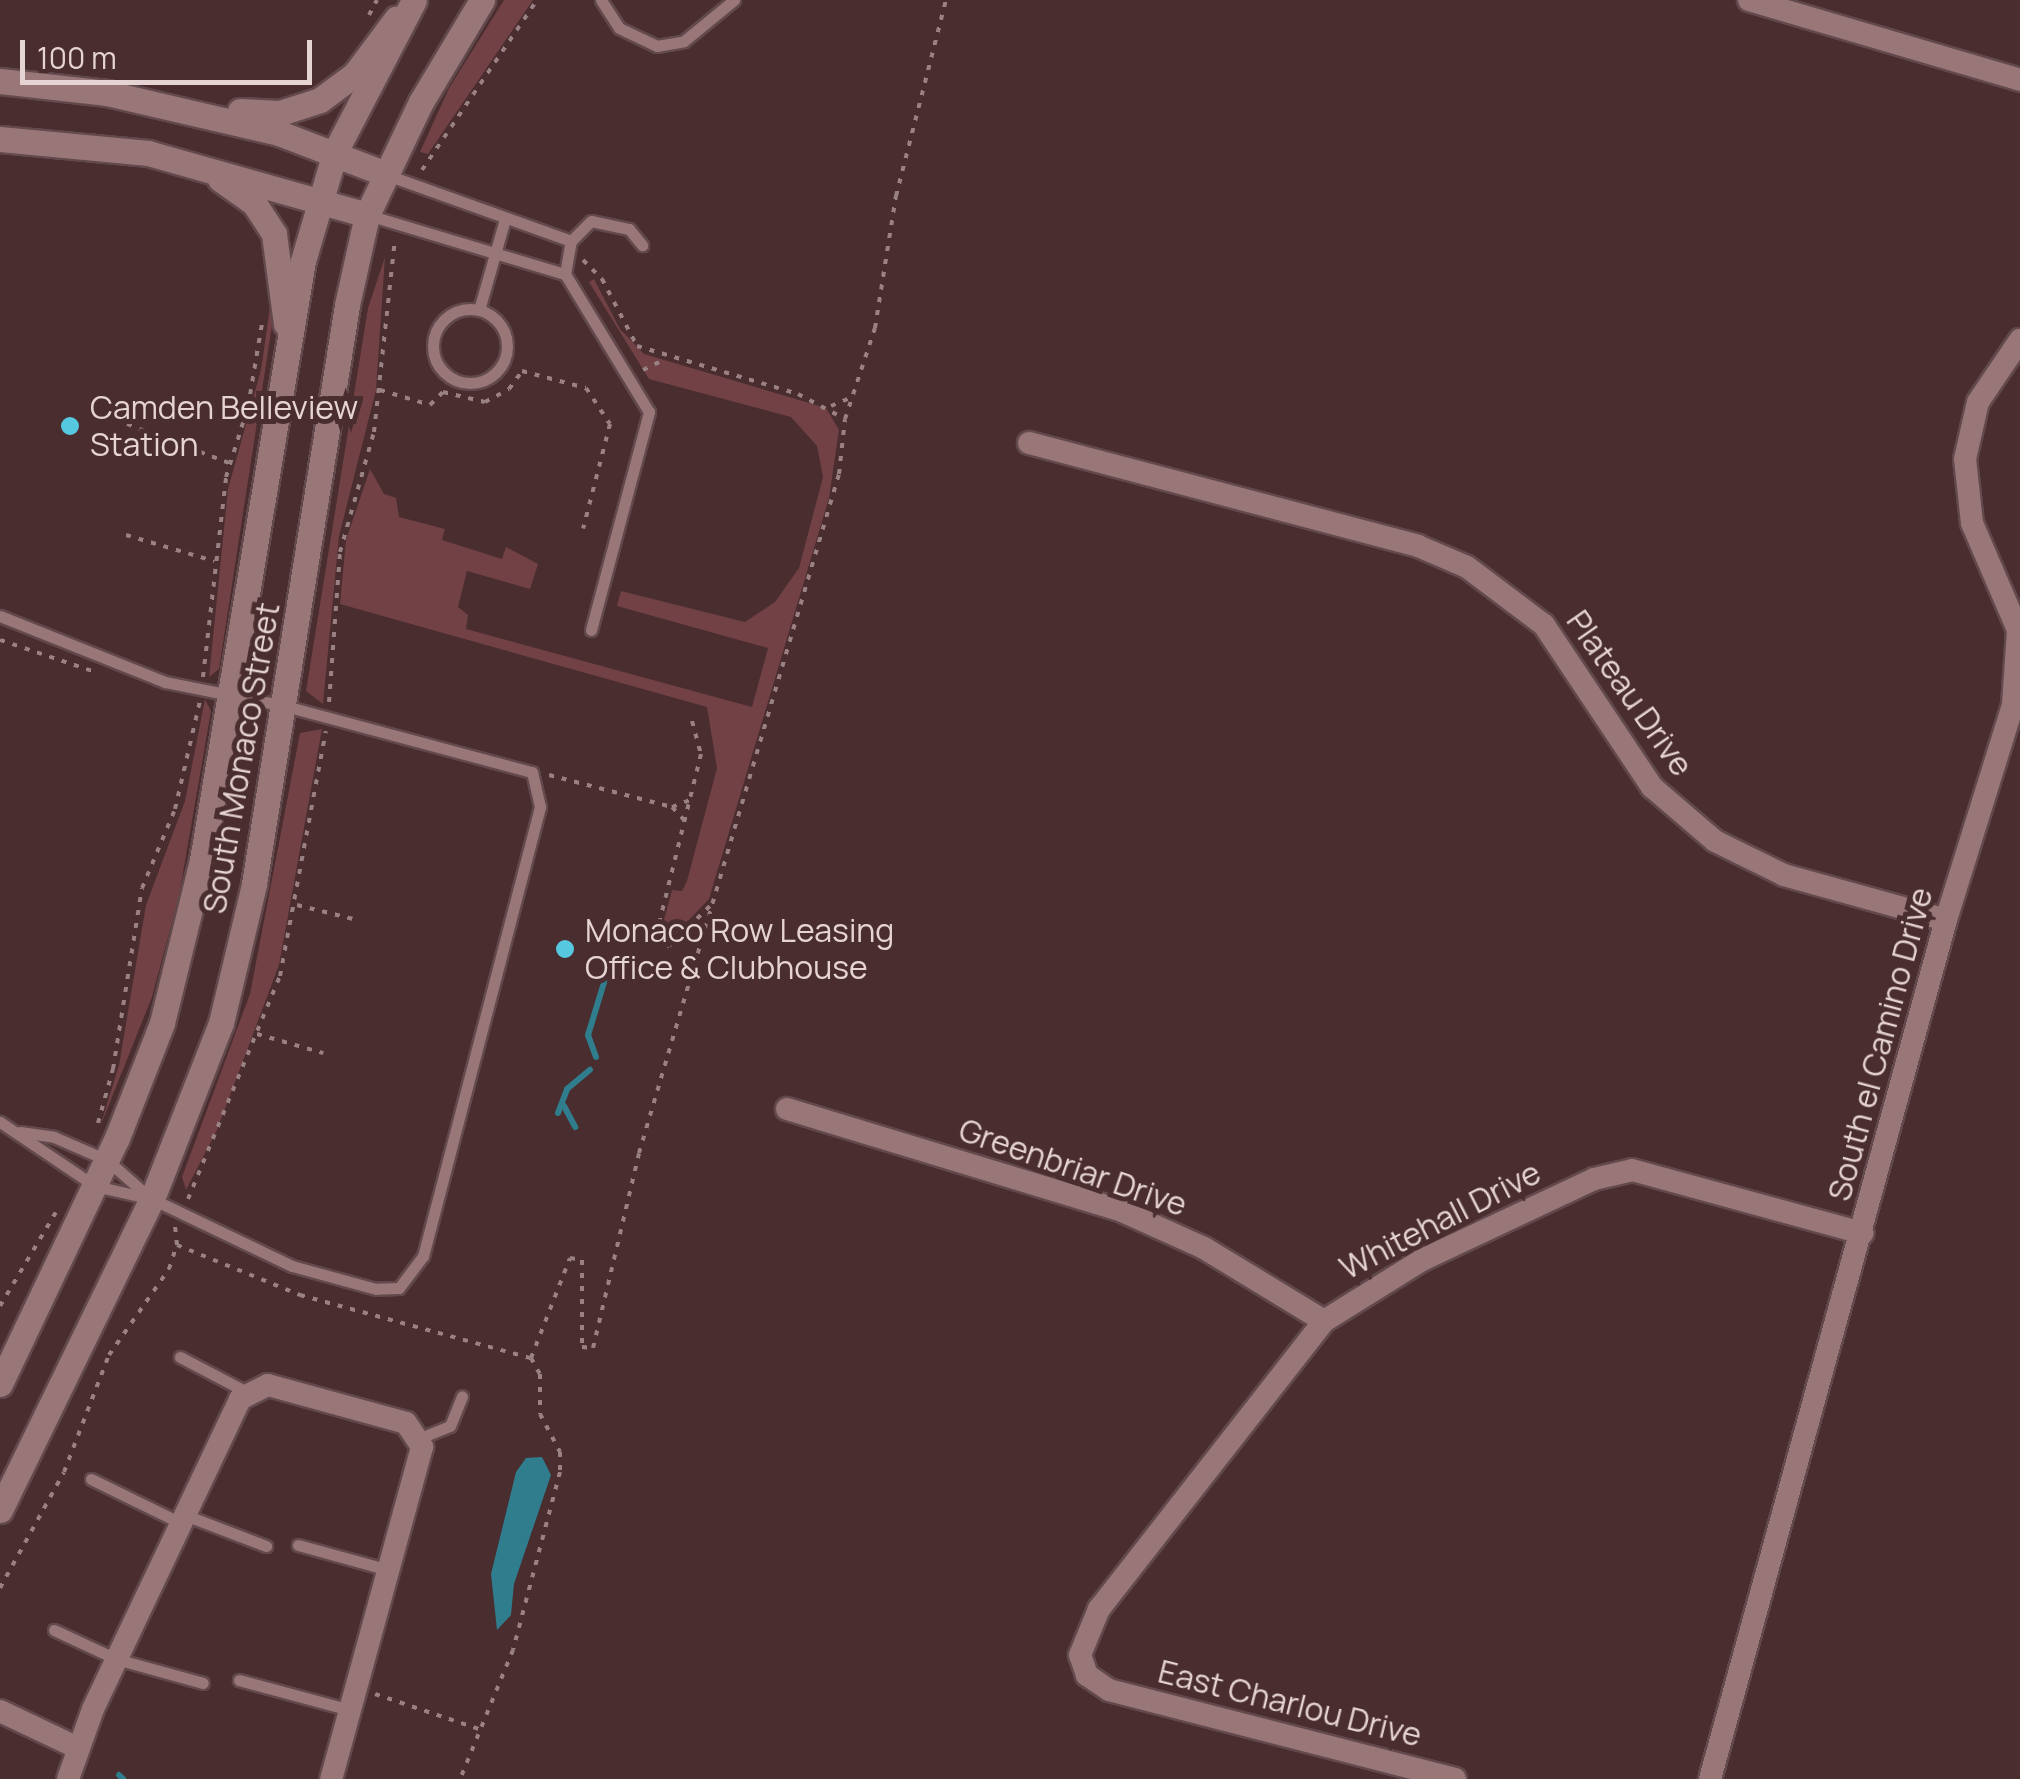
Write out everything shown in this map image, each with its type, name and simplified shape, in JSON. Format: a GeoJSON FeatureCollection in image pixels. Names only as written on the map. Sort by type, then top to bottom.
{"type":"FeatureCollection","features":[{"type":"Feature","properties":{"kind":"main road"},"geometry":{"type":"LineString","coordinates":[[1,81],[251,113],[306,108],[355,74],[413,0]]}},
{"type":"Feature","properties":{"kind":"main road","name":"South Monaco Street"},"geometry":{"type":"LineString","coordinates":[[0,1384],[95,1186],[98,1156],[182,952],[230,695],[286,337],[335,152],[413,0]]}},
{"type":"Feature","properties":{"kind":"main road","name":"South Monaco Street"},"geometry":{"type":"LineString","coordinates":[[0,1510],[152,1200],[205,1072],[232,984],[285,706],[346,305],[368,215],[386,174],[482,0]]}},
{"type":"Feature","properties":{"kind":"main road"},"geometry":{"type":"LineString","coordinates":[[107,93],[335,152],[386,174]]}},
{"type":"Feature","properties":{"kind":"main road"},"geometry":{"type":"LineString","coordinates":[[0,138],[104,145],[179,161],[368,215]]}},
{"type":"Feature","properties":{"kind":"main road"},"geometry":{"type":"LineString","coordinates":[[179,161],[242,192],[264,216],[282,262],[286,337]]}},
{"type":"Feature","properties":{"kind":"street"},"geometry":{"type":"LineString","coordinates":[[1749,0],[2020,80]]}},
{"type":"Feature","properties":{"kind":"street","name":"South el Camino Drive"},"geometry":{"type":"LineString","coordinates":[[1710,1779],[1946,920],[2016,706],[2018,630],[1972,522],[1965,458],[1978,402],[2020,340]]}},
{"type":"Feature","properties":{"kind":"street","name":"Plateau Drive"},"geometry":{"type":"LineString","coordinates":[[1029,443],[1403,542],[1467,567],[1544,625],[1652,787],[1715,841],[1784,876],[1946,920]]}},
{"type":"Feature","properties":{"kind":"street","name":"Greenbriar Drive"},"geometry":{"type":"LineString","coordinates":[[787,1110],[1122,1212],[1204,1248],[1324,1321]]}},
{"type":"Feature","properties":{"kind":"street","name":"Whitehall Drive"},"geometry":{"type":"LineString","coordinates":[[1109,1690],[1086,1675],[1080,1654],[1099,1609],[1324,1321],[1422,1260],[1594,1179],[1632,1170],[1862,1233]]}},
{"type":"Feature","properties":{"kind":"street"},"geometry":{"type":"LineString","coordinates":[[68,1779],[116,1659],[247,1392],[280,1386],[406,1423],[420,1438],[421,1458],[331,1779]]}},
{"type":"Feature","properties":{"kind":"street","name":"East Charlou Drive"},"geometry":{"type":"LineString","coordinates":[[1109,1690],[1455,1779]]}},
{"type":"Feature","properties":{"kind":"street"},"geometry":{"type":"LineString","coordinates":[[0,1711],[78,1748]]}},
{"type":"Feature","properties":{"kind":"street"},"geometry":{"type":"LineString","coordinates":[[0,1732],[50,1738]]}},
{"type":"Feature","properties":{"kind":"lane"},"geometry":{"type":"LineString","coordinates":[[601,0],[619,28],[638,42],[658,46],[684,41],[734,0]]}},
{"type":"Feature","properties":{"kind":"lane"},"geometry":{"type":"LineString","coordinates":[[386,174],[570,246]]}},
{"type":"Feature","properties":{"kind":"lane"},"geometry":{"type":"LineString","coordinates":[[368,215],[565,274]]}},
{"type":"Feature","properties":{"kind":"lane"},"geometry":{"type":"LineString","coordinates":[[479,310],[505,219]]}},
{"type":"Feature","properties":{"kind":"lane"},"geometry":{"type":"LineString","coordinates":[[591,630],[649,412],[565,274],[570,246],[591,221],[629,229],[642,245]]}},
{"type":"Feature","properties":{"kind":"lane"},"geometry":{"type":"LineString","coordinates":[[479,310],[500,324],[508,351],[488,379],[461,382],[443,372],[434,338],[449,316],[479,310]]}},
{"type":"Feature","properties":{"kind":"lane"},"geometry":{"type":"LineString","coordinates":[[0,616],[150,677],[285,706],[532,772],[539,820],[427,1240],[410,1279],[383,1290],[306,1270],[152,1200],[95,1186],[50,1162],[20,1132]]}},
{"type":"Feature","properties":{"kind":"lane"},"geometry":{"type":"LineString","coordinates":[[0,1122],[98,1156],[152,1200]]}},
{"type":"Feature","properties":{"kind":"lane"},"geometry":{"type":"LineString","coordinates":[[180,1356],[247,1392]]}},
{"type":"Feature","properties":{"kind":"lane"},"geometry":{"type":"LineString","coordinates":[[420,1438],[450,1426],[462,1396]]}},
{"type":"Feature","properties":{"kind":"lane"},"geometry":{"type":"LineString","coordinates":[[91,1479],[183,1519],[266,1546]]}},
{"type":"Feature","properties":{"kind":"lane"},"geometry":{"type":"LineString","coordinates":[[298,1545],[389,1570]]}},
{"type":"Feature","properties":{"kind":"lane"},"geometry":{"type":"LineString","coordinates":[[54,1630],[116,1659],[204,1683]]}},
{"type":"Feature","properties":{"kind":"lane"},"geometry":{"type":"LineString","coordinates":[[239,1680],[353,1699]]}},
{"type":"Feature","properties":{"kind":"path"},"geometry":{"type":"LineString","coordinates":[[460,1779],[513,1650],[560,1472],[560,1452],[540,1414],[542,1384],[531,1358],[570,1258],[582,1260],[582,1347],[593,1348],[639,1153],[839,474],[845,418],[875,328],[896,196],[946,0]]}},
{"type":"Feature","properties":{"kind":"path"},"geometry":{"type":"LineString","coordinates":[[570,246],[602,279],[627,335],[670,358],[831,406],[845,418]]}},
{"type":"Feature","properties":{"kind":"path"},"geometry":{"type":"LineString","coordinates":[[628,381],[670,358]]}},
{"type":"Feature","properties":{"kind":"path"},"geometry":{"type":"LineString","coordinates":[[380,390],[430,405],[443,392],[486,402],[509,388],[522,371],[586,388],[610,424],[583,529]]}},
{"type":"Feature","properties":{"kind":"path"},"geometry":{"type":"LineString","coordinates":[[831,406],[852,398]]}},
{"type":"Feature","properties":{"kind":"path"},"geometry":{"type":"LineString","coordinates":[[127,424],[229,464]]}},
{"type":"Feature","properties":{"kind":"path"},"geometry":{"type":"LineString","coordinates":[[126,535],[214,561]]}},
{"type":"Feature","properties":{"kind":"path"},"geometry":{"type":"LineString","coordinates":[[98,1156],[142,888],[176,809],[199,704]]}},
{"type":"Feature","properties":{"kind":"path"},"geometry":{"type":"LineString","coordinates":[[692,720],[700,754],[654,944],[669,946],[711,905]]}},
{"type":"Feature","properties":{"kind":"path"},"geometry":{"type":"LineString","coordinates":[[532,772],[672,807],[684,820]]}},
{"type":"Feature","properties":{"kind":"path"},"geometry":{"type":"LineString","coordinates":[[672,807],[690,800]]}},
{"type":"Feature","properties":{"kind":"path"},"geometry":{"type":"LineString","coordinates":[[297,905],[357,920]]}},
{"type":"Feature","properties":{"kind":"path"},"geometry":{"type":"LineString","coordinates":[[257,1034],[322,1053]]}},
{"type":"Feature","properties":{"kind":"path"},"geometry":{"type":"LineString","coordinates":[[0,1306],[60,1208]]}},
{"type":"Feature","properties":{"kind":"path"},"geometry":{"type":"LineString","coordinates":[[178,1245],[300,1295],[531,1358]]}},
{"type":"Feature","properties":{"kind":"path"},"geometry":{"type":"LineString","coordinates":[[353,1699],[479,1729]]}},
{"type":"Feature","properties":{"kind":"shaded area"},"geometry":{"type":"Polygon","coordinates":[[[504,0],[533,0],[428,154],[420,152],[449,88],[504,0]]]}},
{"type":"Feature","properties":{"kind":"shaded area"},"geometry":{"type":"Polygon","coordinates":[[[385,257],[376,390],[339,536],[323,704],[306,691],[368,308],[385,257]]]}},
{"type":"Feature","properties":{"kind":"shaded area"},"geometry":{"type":"Polygon","coordinates":[[[594,279],[620,329],[644,354],[826,408],[839,430],[829,498],[709,899],[666,944],[659,939],[672,890],[682,891],[687,881],[717,768],[707,707],[340,604],[346,540],[370,469],[384,494],[396,498],[399,517],[445,529],[442,540],[502,559],[506,547],[538,564],[530,589],[467,571],[458,607],[468,615],[466,629],[752,707],[768,648],[617,606],[621,591],[745,622],[775,602],[799,568],[823,477],[817,446],[791,417],[649,379],[589,282],[594,279]]]}},
{"type":"Feature","properties":{"kind":"shaded area"},"geometry":{"type":"Polygon","coordinates":[[[272,293],[277,293],[219,669],[209,677],[228,489],[261,370],[272,293]]]}},
{"type":"Feature","properties":{"kind":"shaded area"},"geometry":{"type":"Polygon","coordinates":[[[205,699],[211,711],[179,896],[152,997],[100,1127],[119,1065],[146,905],[185,801],[205,699]]]}},
{"type":"Feature","properties":{"kind":"shaded area"},"geometry":{"type":"Polygon","coordinates":[[[322,729],[279,965],[217,1130],[186,1190],[182,1177],[250,994],[300,733],[322,729]]]}},
{"type":"Feature","properties":{"kind":"water"},"geometry":{"type":"Polygon","coordinates":[[[542,1457],[551,1475],[514,1584],[511,1615],[497,1630],[491,1574],[516,1472],[526,1458],[542,1457]]]}},
{"type":"Feature","properties":{"kind":"waterway"},"geometry":{"type":"LineString","coordinates":[[621,957],[633,959]]}},
{"type":"Feature","properties":{"kind":"waterway"},"geometry":{"type":"LineString","coordinates":[[596,1057],[588,1035],[611,960]]}},
{"type":"Feature","properties":{"kind":"waterway"},"geometry":{"type":"LineString","coordinates":[[558,1113],[567,1089],[590,1070]]}},
{"type":"Feature","properties":{"kind":"waterway"},"geometry":{"type":"LineString","coordinates":[[564,1106],[575,1127]]}},
{"type":"Feature","properties":{"kind":"waterway"},"geometry":{"type":"LineString","coordinates":[[119,1775],[123,1779]]}},
{"type":"Feature","properties":{"kind":"place","name":"Camden Belleview Station"},"geometry":{"type":"Point","coordinates":[70,426]}},
{"type":"Feature","properties":{"kind":"place","name":"Monaco Row Leasing Office & Clubhouse"},"geometry":{"type":"Point","coordinates":[565,949]}}]}
